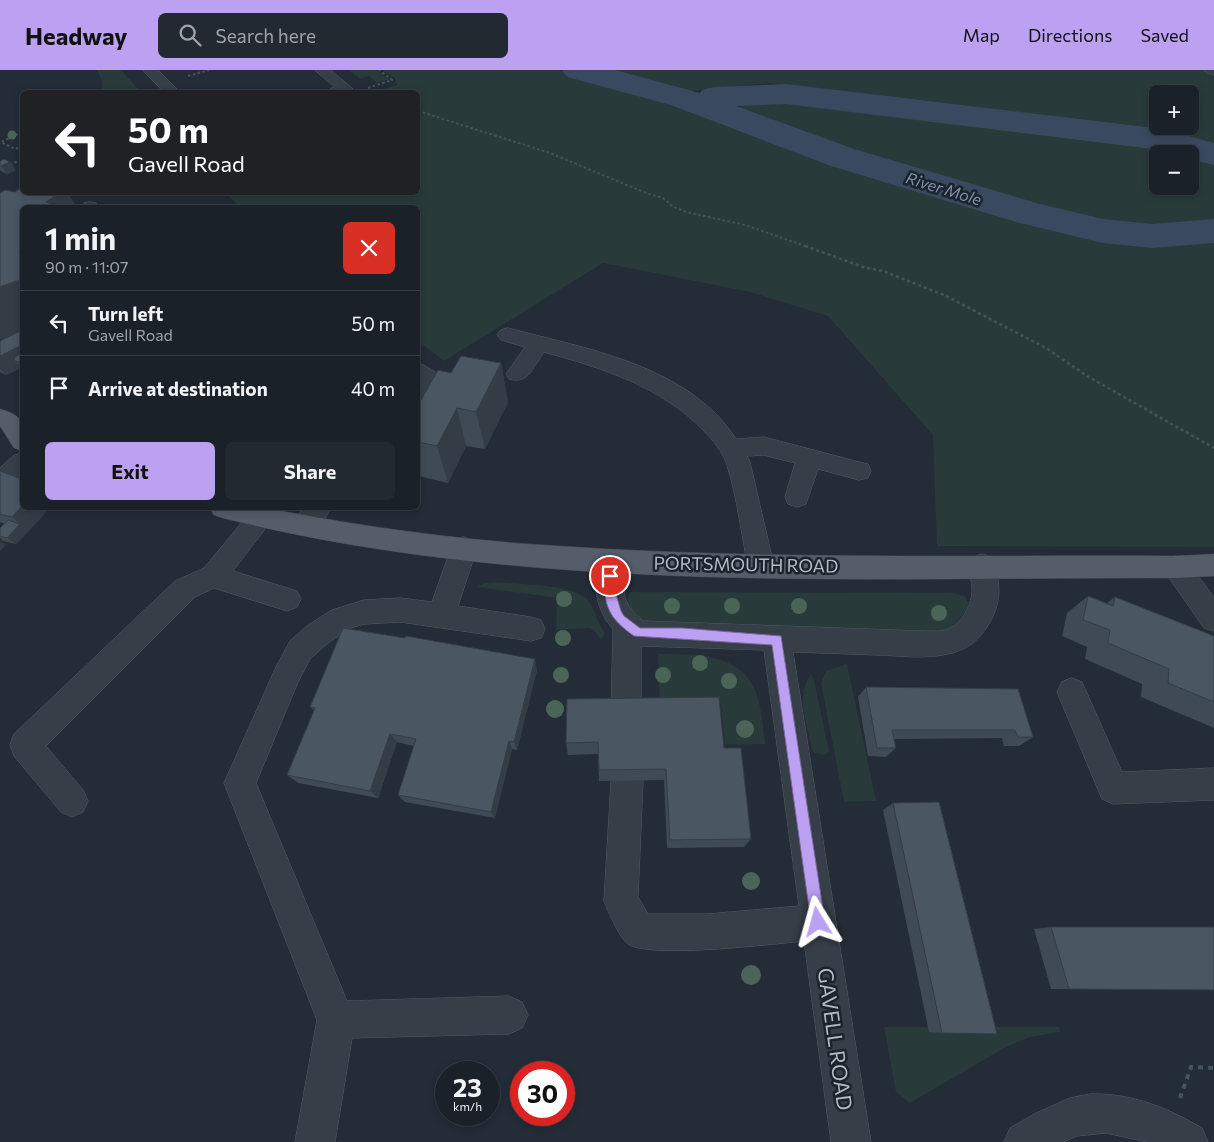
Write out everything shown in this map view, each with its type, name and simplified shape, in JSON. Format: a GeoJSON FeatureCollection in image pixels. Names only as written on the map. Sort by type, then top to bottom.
{"type":"FeatureCollection","features":[{"type":"Feature","properties":{"kind":"main road"},"geometry":{"type":"LineString","coordinates":[[0,417],[8,420],[20,440]]}},
{"type":"Feature","properties":{"kind":"main road"},"geometry":{"type":"LineString","coordinates":[[0,444],[20,443]]}},
{"type":"Feature","properties":{"kind":"main road","name":"PORTSMOUTH ROAD"},"geometry":{"type":"LineString","coordinates":[[234,510],[262,516],[311,516],[396,540],[611,561],[761,566],[1176,566],[1214,564]]}},
{"type":"Feature","properties":{"kind":"street"},"geometry":{"type":"LineString","coordinates":[[150,70],[170,90]]}},
{"type":"Feature","properties":{"kind":"street"},"geometry":{"type":"LineString","coordinates":[[322,70],[345,89],[342,90]]}},
{"type":"Feature","properties":{"kind":"street"},"geometry":{"type":"LineString","coordinates":[[508,336],[625,369],[666,388],[702,415],[732,448],[743,477],[761,566]]}},
{"type":"Feature","properties":{"kind":"street"},"geometry":{"type":"LineString","coordinates":[[517,374],[538,344]]}},
{"type":"Feature","properties":{"kind":"street"},"geometry":{"type":"LineString","coordinates":[[420,373],[438,386],[420,401]]}},
{"type":"Feature","properties":{"kind":"street"},"geometry":{"type":"LineString","coordinates":[[732,448],[764,446],[859,471]]}},
{"type":"Feature","properties":{"kind":"street"},"geometry":{"type":"LineString","coordinates":[[797,497],[809,458]]}},
{"type":"Feature","properties":{"kind":"street"},"geometry":{"type":"LineString","coordinates":[[0,483],[20,464]]}},
{"type":"Feature","properties":{"kind":"street"},"geometry":{"type":"LineString","coordinates":[[72,801],[25,745],[185,589],[213,576],[262,516]]}},
{"type":"Feature","properties":{"kind":"street"},"geometry":{"type":"LineString","coordinates":[[441,615],[464,548]]}},
{"type":"Feature","properties":{"kind":"street"},"geometry":{"type":"LineString","coordinates":[[611,561],[610,591],[612,603],[620,620],[638,633],[682,633],[777,640],[922,644],[940,644],[954,641],[965,634],[980,614],[985,602],[986,589],[982,566]]}},
{"type":"Feature","properties":{"kind":"street"},"geometry":{"type":"LineString","coordinates":[[1176,566],[1214,620]]}},
{"type":"Feature","properties":{"kind":"street"},"geometry":{"type":"LineString","coordinates":[[213,576],[287,599]]}},
{"type":"Feature","properties":{"kind":"street"},"geometry":{"type":"LineString","coordinates":[[316,1142],[336,1020],[240,783],[286,676],[300,650],[318,634],[342,620],[364,612],[400,610],[531,629]]}},
{"type":"Feature","properties":{"kind":"street"},"geometry":{"type":"LineString","coordinates":[[626,712],[627,625]]}},
{"type":"Feature","properties":{"kind":"street","name":"GAVELL ROAD"},"geometry":{"type":"LineString","coordinates":[[777,640],[851,1142]]}},
{"type":"Feature","properties":{"kind":"street"},"geometry":{"type":"LineString","coordinates":[[1072,692],[1113,788],[1214,784]]}},
{"type":"Feature","properties":{"kind":"street"},"geometry":{"type":"LineString","coordinates":[[627,781],[621,901],[639,931],[707,932],[818,922]]}},
{"type":"Feature","properties":{"kind":"street"},"geometry":{"type":"LineString","coordinates":[[336,1020],[509,1015]]}},
{"type":"Feature","properties":{"kind":"street"},"geometry":{"type":"LineString","coordinates":[[1024,1142],[1077,1116],[1109,1114],[1139,1119],[1179,1136]]}},
{"type":"Feature","properties":{"kind":"path"},"geometry":{"type":"LineString","coordinates":[[366,90],[392,80],[379,70]]}},
{"type":"Feature","properties":{"kind":"path"},"geometry":{"type":"LineString","coordinates":[[420,112],[550,153],[646,193],[664,198],[672,206],[686,212],[745,225],[944,295],[1046,348],[1088,376],[1214,448]]}},
{"type":"Feature","properties":{"kind":"path"},"geometry":{"type":"LineString","coordinates":[[20,133],[1,142],[15,149],[20,147]]}},
{"type":"Feature","properties":{"kind":"path"},"geometry":{"type":"LineString","coordinates":[[8,166],[20,160]]}},
{"type":"Feature","properties":{"kind":"path"},"geometry":{"type":"LineString","coordinates":[[1179,1136],[1191,1066],[1214,1068]]}},
{"type":"Feature","properties":{"kind":"shaded area"},"geometry":{"type":"Polygon","coordinates":[[[97,70],[121,70],[139,90],[102,90],[102,81],[97,70]]]}},
{"type":"Feature","properties":{"kind":"shaded area"},"geometry":{"type":"Polygon","coordinates":[[[349,70],[375,70],[389,79],[377,83],[369,76],[360,79],[349,70]]]}},
{"type":"Feature","properties":{"kind":"shaded area"},"geometry":{"type":"Polygon","coordinates":[[[382,70],[559,70],[662,100],[959,202],[1108,240],[1135,244],[1214,238],[1214,547],[937,546],[933,435],[828,316],[750,292],[603,263],[444,361],[420,343],[420,205],[239,205],[227,195],[420,195],[420,90],[380,90],[397,85],[395,79],[382,70]]]}},
{"type":"Feature","properties":{"kind":"shaded area"},"geometry":{"type":"Polygon","coordinates":[[[597,70],[1214,70],[1214,145],[1169,135],[1199,135],[1199,85],[1149,85],[1149,131],[1128,126],[791,88],[770,83],[678,92],[597,70]]]}},
{"type":"Feature","properties":{"kind":"shaded area"},"geometry":{"type":"Polygon","coordinates":[[[754,102],[854,108],[1149,147],[1149,195],[1199,195],[1199,157],[1214,161],[1214,224],[1148,228],[1091,222],[902,171],[814,141],[748,114],[739,108],[741,103],[754,102]]]}},
{"type":"Feature","properties":{"kind":"shaded area"},"geometry":{"type":"Polygon","coordinates":[[[495,582],[544,586],[569,590],[580,594],[590,603],[605,633],[601,640],[594,630],[589,628],[556,630],[557,598],[477,587],[485,583],[495,582]]]}},
{"type":"Feature","properties":{"kind":"shaded area"},"geometry":{"type":"Polygon","coordinates":[[[630,592],[952,593],[965,596],[968,609],[950,630],[943,633],[647,621],[637,619],[627,603],[630,592]]]}},
{"type":"Feature","properties":{"kind":"shaded area"},"geometry":{"type":"Polygon","coordinates":[[[658,654],[687,654],[716,658],[741,670],[750,681],[757,695],[765,744],[725,745],[721,705],[660,706],[658,654]]]}},
{"type":"Feature","properties":{"kind":"shaded area"},"geometry":{"type":"Polygon","coordinates":[[[847,664],[876,801],[844,802],[821,683],[826,671],[847,664]]]}},
{"type":"Feature","properties":{"kind":"shaded area"},"geometry":{"type":"Polygon","coordinates":[[[811,674],[814,680],[829,751],[825,755],[814,753],[805,720],[804,691],[806,682],[811,674]]]}},
{"type":"Feature","properties":{"kind":"shaded area"},"geometry":{"type":"Polygon","coordinates":[[[884,1027],[1059,1027],[1060,1032],[1030,1037],[1006,1047],[910,1103],[896,1092],[884,1027]]]}},
{"type":"Feature","properties":{"kind":"building"},"geometry":{"type":"Polygon","coordinates":[[[4,159],[10,162],[0,166],[0,161],[4,159]]]}},
{"type":"Feature","properties":{"kind":"building"},"geometry":{"type":"Polygon","coordinates":[[[20,188],[20,195],[56,195],[46,202],[55,205],[20,205],[20,280],[0,287],[0,193],[5,190],[15,192],[20,188]]]}},
{"type":"Feature","properties":{"kind":"building"},"geometry":{"type":"Polygon","coordinates":[[[20,331],[20,346],[0,356],[0,341],[20,331]]]}},
{"type":"Feature","properties":{"kind":"building"},"geometry":{"type":"Polygon","coordinates":[[[20,354],[20,363],[13,359],[20,354]]]}},
{"type":"Feature","properties":{"kind":"building"},"geometry":{"type":"Polygon","coordinates":[[[461,356],[501,363],[476,412],[457,408],[437,446],[420,442],[420,400],[438,370],[451,373],[461,356]]]}},
{"type":"Feature","properties":{"kind":"building"},"geometry":{"type":"Polygon","coordinates":[[[0,471],[20,478],[20,508],[12,517],[0,514],[0,471]]]}},
{"type":"Feature","properties":{"kind":"building"},"geometry":{"type":"Polygon","coordinates":[[[8,520],[20,524],[7,538],[0,536],[0,528],[8,520]]]}},
{"type":"Feature","properties":{"kind":"building"},"geometry":{"type":"Polygon","coordinates":[[[1088,596],[1113,606],[1115,597],[1214,636],[1214,702],[1168,683],[1169,669],[1108,643],[1110,630],[1083,620],[1088,596]]]}},
{"type":"Feature","properties":{"kind":"building"},"geometry":{"type":"Polygon","coordinates":[[[343,628],[405,638],[406,636],[535,659],[514,742],[509,741],[491,812],[398,795],[416,739],[390,734],[370,791],[287,775],[315,708],[310,707],[343,628]]]}},
{"type":"Feature","properties":{"kind":"building"},"geometry":{"type":"Polygon","coordinates":[[[866,687],[1018,689],[1033,737],[1018,737],[1015,730],[892,730],[896,748],[877,748],[866,687]]]}},
{"type":"Feature","properties":{"kind":"building"},"geometry":{"type":"Polygon","coordinates":[[[719,697],[724,748],[741,748],[751,839],[670,840],[666,769],[599,770],[598,742],[566,743],[567,699],[719,697]]]}},
{"type":"Feature","properties":{"kind":"building"},"geometry":{"type":"Polygon","coordinates":[[[939,802],[997,1034],[942,1033],[893,803],[939,802]]]}},
{"type":"Feature","properties":{"kind":"building"},"geometry":{"type":"Polygon","coordinates":[[[1051,927],[1214,927],[1214,990],[1069,989],[1051,927]]]}},
{"type":"Feature","properties":{"kind":"waterway","name":"River Mole"},"geometry":{"type":"LineString","coordinates":[[578,70],[683,98],[841,157],[1030,214],[1103,231],[1152,236],[1214,231]]}},
{"type":"Feature","properties":{"kind":"waterway","name":"River Mole"},"geometry":{"type":"LineString","coordinates":[[714,97],[786,94],[1163,140],[1214,154]]}},
{"type":"Feature","properties":{"kind":"route"},"geometry":{"type":"LineString","coordinates":[[610,576],[612,603],[616,612],[620,620],[638,633],[682,633],[777,640],[818,922]]}}]}
